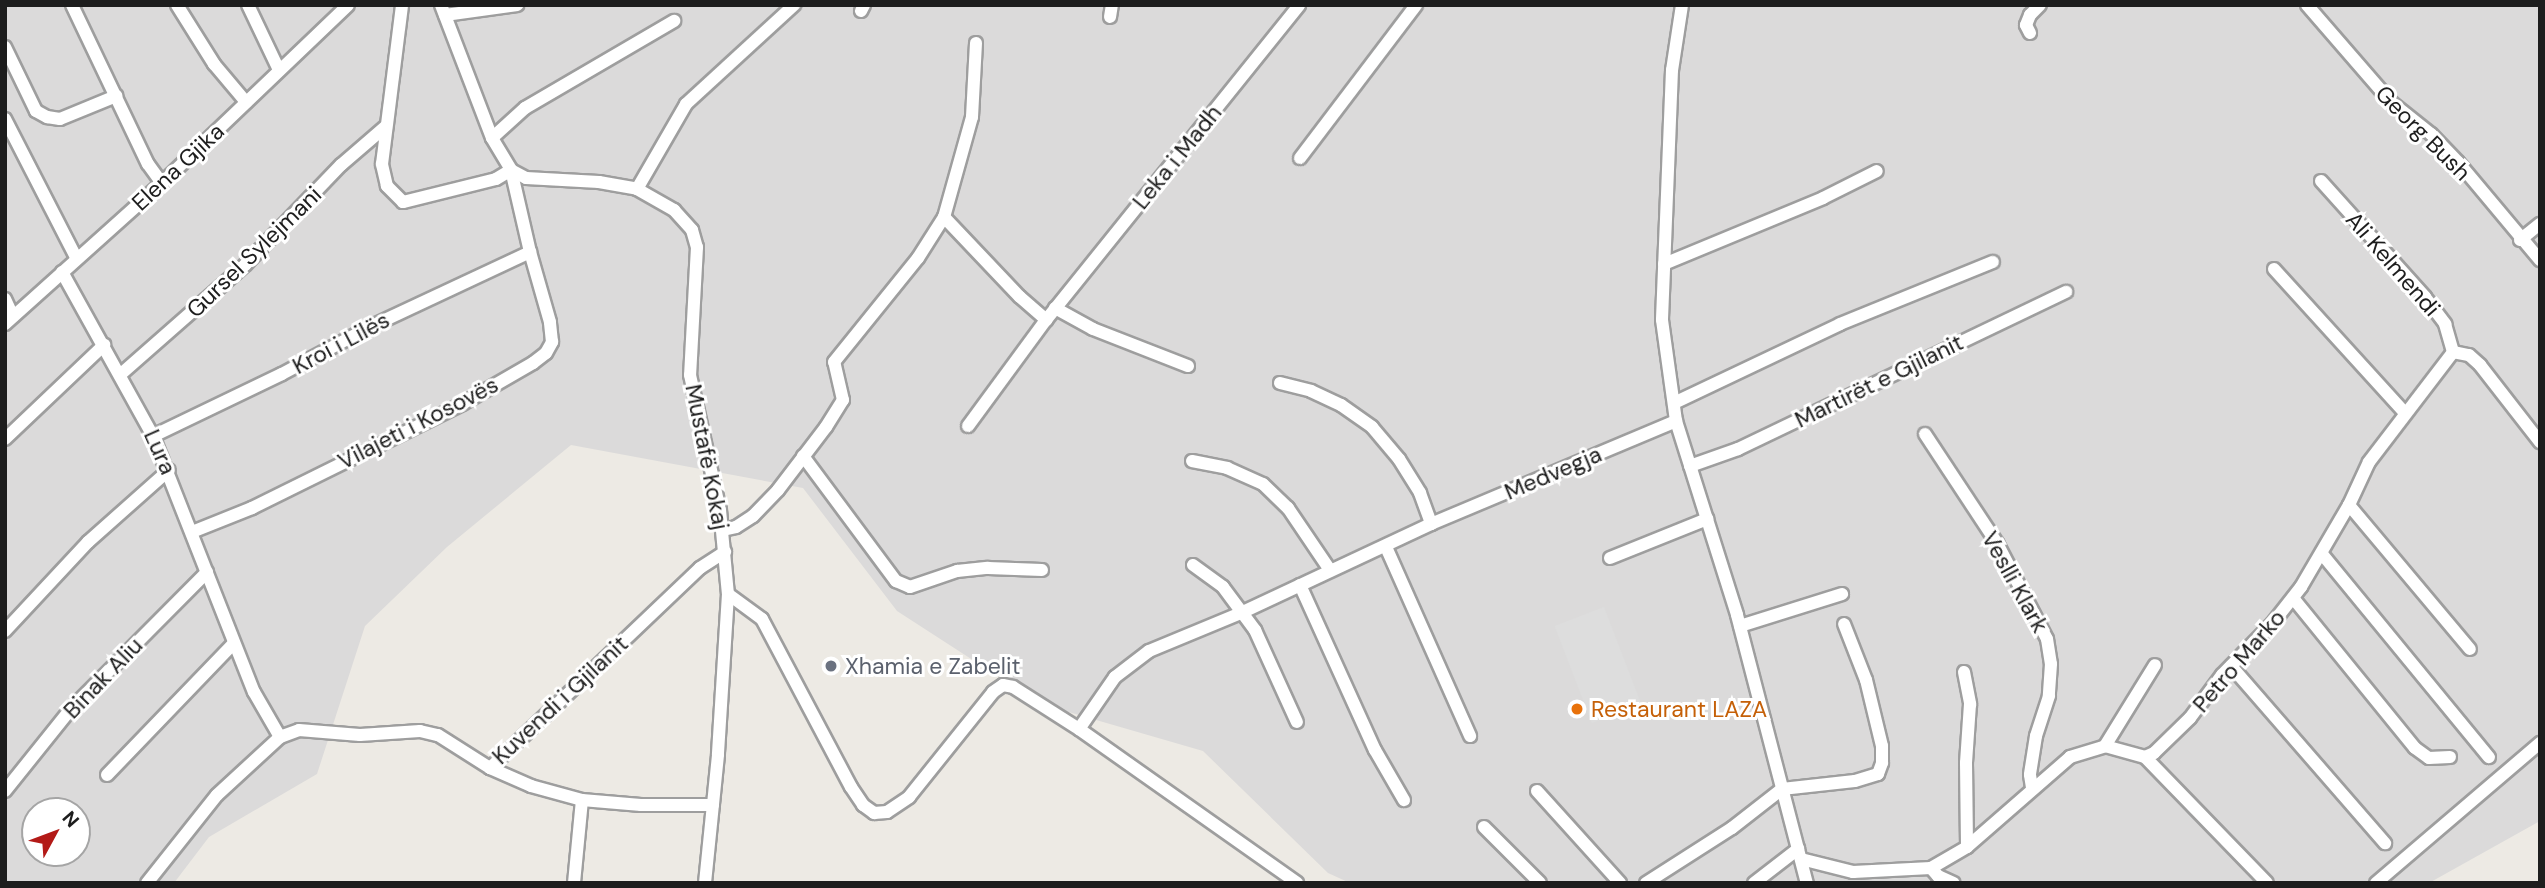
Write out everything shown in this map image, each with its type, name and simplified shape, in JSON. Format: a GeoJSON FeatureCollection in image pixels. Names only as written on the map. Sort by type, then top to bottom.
{"type":"FeatureCollection","features":[{"type":"Feature","properties":{"kind":"street"},"geometry":{"type":"LineString","coordinates":[[72,5],[148,164],[163,183]]}},
{"type":"Feature","properties":{"kind":"street"},"geometry":{"type":"LineString","coordinates":[[177,5],[214,64],[246,103]]}},
{"type":"Feature","properties":{"kind":"street"},"geometry":{"type":"LineString","coordinates":[[248,5],[279,70]]}},
{"type":"Feature","properties":{"kind":"street","name":"Elena Gjika"},"geometry":{"type":"LineString","coordinates":[[9,320],[163,183],[348,5]]}},
{"type":"Feature","properties":{"kind":"street"},"geometry":{"type":"LineString","coordinates":[[402,5],[385,127],[382,164],[387,187],[403,202],[496,178],[511,170]]}},
{"type":"Feature","properties":{"kind":"street"},"geometry":{"type":"LineString","coordinates":[[517,5],[443,10],[492,138],[511,170],[530,252]]}},
{"type":"Feature","properties":{"kind":"street"},"geometry":{"type":"LineString","coordinates":[[636,189],[686,104],[794,5]]}},
{"type":"Feature","properties":{"kind":"street","name":"Leka i Madh"},"geometry":{"type":"LineString","coordinates":[[968,426],[1055,308],[1299,5]]}},
{"type":"Feature","properties":{"kind":"street"},"geometry":{"type":"LineString","coordinates":[[1300,158],[1416,5]]}},
{"type":"Feature","properties":{"kind":"street"},"geometry":{"type":"LineString","coordinates":[[1682,5],[1672,70],[1662,320],[1676,421],[1740,626],[1807,883]]}},
{"type":"Feature","properties":{"kind":"street"},"geometry":{"type":"LineString","coordinates":[[2030,33],[2026,25],[2030,15],[2040,5]]}},
{"type":"Feature","properties":{"kind":"street","name":"Georg Bush"},"geometry":{"type":"LineString","coordinates":[[2307,5],[2392,103],[2431,134],[2458,162],[2520,240],[2540,260]]}},
{"type":"Feature","properties":{"kind":"street"},"geometry":{"type":"LineString","coordinates":[[492,138],[525,108],[674,21]]}},
{"type":"Feature","properties":{"kind":"street"},"geometry":{"type":"LineString","coordinates":[[723,530],[736,527],[753,516],[778,491],[826,427],[843,400],[834,362],[918,258],[944,217],[972,117],[976,43]]}},
{"type":"Feature","properties":{"kind":"street"},"geometry":{"type":"LineString","coordinates":[[5,47],[36,111],[47,117],[60,119],[116,96]]}},
{"type":"Feature","properties":{"kind":"street"},"geometry":{"type":"LineString","coordinates":[[5,119],[66,243],[77,259]]}},
{"type":"Feature","properties":{"kind":"street","name":"Gursel Sylejmani"},"geometry":{"type":"LineString","coordinates":[[121,374],[245,265],[341,165],[385,127]]}},
{"type":"Feature","properties":{"kind":"street","name":"Mustafë Kokaj"},"geometry":{"type":"LineString","coordinates":[[511,170],[526,178],[599,182],[636,189],[674,210],[692,230],[695,239],[696,272],[690,375],[723,530],[728,594],[705,883]]}},
{"type":"Feature","properties":{"kind":"street"},"geometry":{"type":"LineString","coordinates":[[1664,264],[1823,198],[1877,171]]}},
{"type":"Feature","properties":{"kind":"street","name":"Ali Kelmendi"},"geometry":{"type":"LineString","coordinates":[[2321,181],[2425,297],[2445,324],[2453,352]]}},
{"type":"Feature","properties":{"kind":"street"},"geometry":{"type":"LineString","coordinates":[[944,217],[1020,297],[1046,320]]}},
{"type":"Feature","properties":{"kind":"street"},"geometry":{"type":"LineString","coordinates":[[2520,240],[2540,224]]}},
{"type":"Feature","properties":{"kind":"street","name":"Kroi i Lilës"},"geometry":{"type":"LineString","coordinates":[[153,436],[282,374],[370,327],[530,252]]}},
{"type":"Feature","properties":{"kind":"street","name":"Vilajeti i Kosovës"},"geometry":{"type":"LineString","coordinates":[[191,532],[252,508],[462,404],[546,353],[552,342],[550,322],[530,252]]}},
{"type":"Feature","properties":{"kind":"street"},"geometry":{"type":"LineString","coordinates":[[1674,403],[1840,324],[1993,262]]}},
{"type":"Feature","properties":{"kind":"street"},"geometry":{"type":"LineString","coordinates":[[2274,269],[2405,413]]}},
{"type":"Feature","properties":{"kind":"street","name":"Lura"},"geometry":{"type":"LineString","coordinates":[[62,272],[121,374],[169,470],[254,692],[280,737]]}},
{"type":"Feature","properties":{"kind":"street","name":"Martirët e Gjilanit"},"geometry":{"type":"LineString","coordinates":[[1690,466],[1738,449],[2066,292]]}},
{"type":"Feature","properties":{"kind":"street"},"geometry":{"type":"LineString","coordinates":[[5,299],[9,320]]}},
{"type":"Feature","properties":{"kind":"street"},"geometry":{"type":"LineString","coordinates":[[1055,308],[1093,329],[1188,366]]}},
{"type":"Feature","properties":{"kind":"street"},"geometry":{"type":"LineString","coordinates":[[5,439],[104,345]]}},
{"type":"Feature","properties":{"kind":"street"},"geometry":{"type":"LineString","coordinates":[[2453,352],[2469,355],[2480,365],[2540,442]]}},
{"type":"Feature","properties":{"kind":"street","name":"Petro Marko"},"geometry":{"type":"LineString","coordinates":[[2145,757],[2154,753],[2190,718],[2231,666],[2293,598],[2322,554],[2369,462],[2453,352]]}},
{"type":"Feature","properties":{"kind":"street"},"geometry":{"type":"LineString","coordinates":[[1280,383],[1311,391],[1341,405],[1372,427],[1399,459],[1420,493],[1431,524]]}},
{"type":"Feature","properties":{"kind":"street","name":"Medvegja"},"geometry":{"type":"LineString","coordinates":[[1079,729],[1115,677],[1149,651],[1243,612],[1431,524],[1676,421]]}},
{"type":"Feature","properties":{"kind":"street","name":"Veslli Klark"},"geometry":{"type":"LineString","coordinates":[[1924,434],[1997,543],[2047,639],[2052,664],[2049,696],[2036,736],[2032,787]]}},
{"type":"Feature","properties":{"kind":"street"},"geometry":{"type":"LineString","coordinates":[[803,456],[896,581],[910,587],[957,571],[988,568],[1042,570]]}},
{"type":"Feature","properties":{"kind":"street"},"geometry":{"type":"LineString","coordinates":[[1192,461],[1227,468],[1263,484],[1287,508],[1330,570]]}},
{"type":"Feature","properties":{"kind":"street"},"geometry":{"type":"LineString","coordinates":[[5,631],[27,604],[88,542],[169,470]]}},
{"type":"Feature","properties":{"kind":"street"},"geometry":{"type":"LineString","coordinates":[[2349,505],[2470,649]]}},
{"type":"Feature","properties":{"kind":"street"},"geometry":{"type":"LineString","coordinates":[[1610,558],[1707,519]]}},
{"type":"Feature","properties":{"kind":"street"},"geometry":{"type":"LineString","coordinates":[[1386,547],[1470,736]]}},
{"type":"Feature","properties":{"kind":"street","name":"Kuvendi i Gjilanit"},"geometry":{"type":"LineString","coordinates":[[280,737],[299,730],[360,735],[420,731],[438,735],[490,768],[700,568],[725,552]]}},
{"type":"Feature","properties":{"kind":"street"},"geometry":{"type":"LineString","coordinates":[[2322,554],[2488,757]]}},
{"type":"Feature","properties":{"kind":"street"},"geometry":{"type":"LineString","coordinates":[[1193,565],[1223,587],[1255,630],[1297,723]]}},
{"type":"Feature","properties":{"kind":"street","name":"Binak Aliu"},"geometry":{"type":"LineString","coordinates":[[5,791],[69,711],[207,572]]}},
{"type":"Feature","properties":{"kind":"street"},"geometry":{"type":"LineString","coordinates":[[1300,585],[1375,750],[1404,800]]}},
{"type":"Feature","properties":{"kind":"street"},"geometry":{"type":"LineString","coordinates":[[728,594],[762,619],[851,787],[863,805],[874,813],[887,812],[909,797],[986,700],[1003,685],[1013,687],[1079,729],[1297,883]]}},
{"type":"Feature","properties":{"kind":"street"},"geometry":{"type":"LineString","coordinates":[[1740,626],[1842,594]]}},
{"type":"Feature","properties":{"kind":"street"},"geometry":{"type":"LineString","coordinates":[[2293,598],[2415,748],[2429,758],[2450,757]]}},
{"type":"Feature","properties":{"kind":"street"},"geometry":{"type":"LineString","coordinates":[[1646,883],[1732,828],[1782,789],[1872,778],[1878,774],[1882,763],[1882,746],[1866,680],[1844,624]]}},
{"type":"Feature","properties":{"kind":"street"},"geometry":{"type":"LineString","coordinates":[[107,775],[234,643]]}},
{"type":"Feature","properties":{"kind":"street"},"geometry":{"type":"LineString","coordinates":[[2105,746],[2154,665]]}},
{"type":"Feature","properties":{"kind":"street"},"geometry":{"type":"LineString","coordinates":[[2231,666],[2385,843]]}},
{"type":"Feature","properties":{"kind":"street"},"geometry":{"type":"LineString","coordinates":[[1964,672],[1970,704],[1966,762],[1967,847]]}},
{"type":"Feature","properties":{"kind":"street"},"geometry":{"type":"LineString","coordinates":[[146,883],[217,795],[280,737]]}},
{"type":"Feature","properties":{"kind":"street"},"geometry":{"type":"LineString","coordinates":[[2376,883],[2540,743]]}},
{"type":"Feature","properties":{"kind":"street"},"geometry":{"type":"LineString","coordinates":[[1800,854],[1853,872],[1931,867],[1967,847],[2032,787],[2070,757],[2105,746],[2145,757],[2267,883]]}},
{"type":"Feature","properties":{"kind":"street"},"geometry":{"type":"LineString","coordinates":[[490,768],[531,786],[582,800],[641,805],[713,805]]}},
{"type":"Feature","properties":{"kind":"street"},"geometry":{"type":"LineString","coordinates":[[1536,790],[1620,883]]}},
{"type":"Feature","properties":{"kind":"street"},"geometry":{"type":"LineString","coordinates":[[574,883],[582,800]]}},
{"type":"Feature","properties":{"kind":"street"},"geometry":{"type":"LineString","coordinates":[[1484,827],[1539,883]]}},
{"type":"Feature","properties":{"kind":"street"},"geometry":{"type":"LineString","coordinates":[[1754,883],[1800,854]]}},
{"type":"Feature","properties":{"kind":"street"},"geometry":{"type":"LineString","coordinates":[[1931,867],[1938,876],[1954,883]]}},
{"type":"Feature","properties":{"kind":"shaded area"},"geometry":{"type":"Polygon","coordinates":[[[5,5],[2540,5],[2540,821],[2429,883],[1350,883],[1328,873],[1203,751],[1041,704],[897,611],[803,488],[571,445],[447,547],[365,626],[317,774],[209,837],[174,883],[5,883],[5,5]]]}},
{"type":"Feature","properties":{"kind":"shaded area"},"geometry":{"type":"Polygon","coordinates":[[[1604,607],[1641,704],[1592,723],[1555,626],[1604,607]]]}},
{"type":"Feature","properties":{"kind":"place","name":"Xhamia e Zabelit"},"geometry":{"type":"Point","coordinates":[831,666]}},
{"type":"Feature","properties":{"kind":"place","name":"Restaurant LAZA"},"geometry":{"type":"Point","coordinates":[1577,709]}}]}
